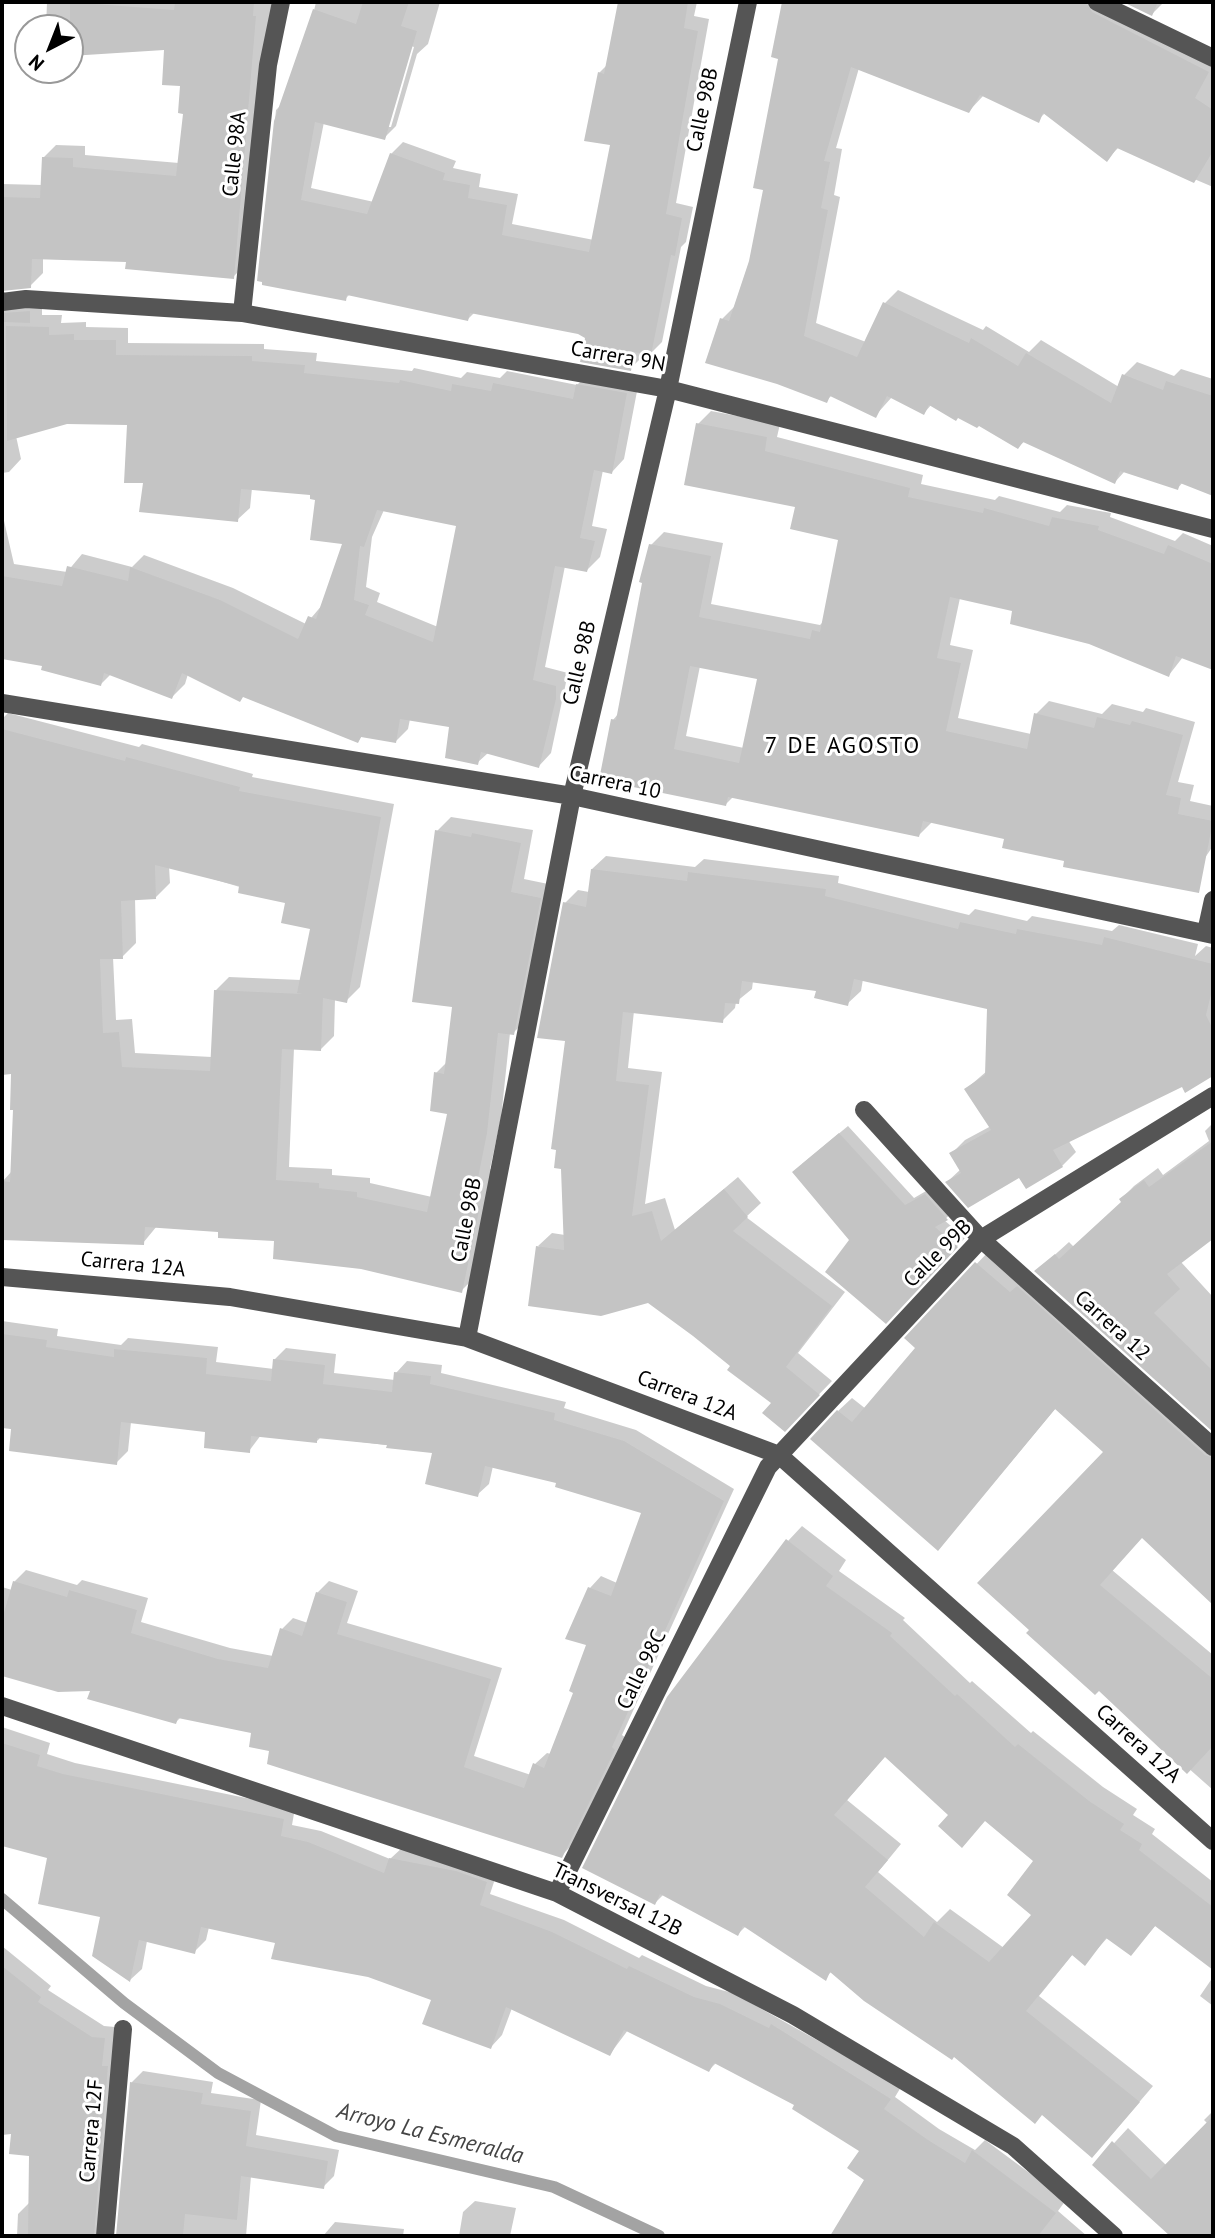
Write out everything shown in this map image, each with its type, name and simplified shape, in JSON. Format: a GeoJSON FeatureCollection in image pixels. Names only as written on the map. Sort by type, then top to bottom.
{"type":"FeatureCollection","features":[{"type":"Feature","properties":{"kind":"street","name":"Calle 98A"},"geometry":{"type":"LineString","coordinates":[[242,313],[268,65],[281,2]]}},
{"type":"Feature","properties":{"kind":"street","name":"Calle 98B"},"geometry":{"type":"LineString","coordinates":[[467,1338],[572,796],[668,389],[748,2]]}},
{"type":"Feature","properties":{"kind":"street"},"geometry":{"type":"LineString","coordinates":[[1097,2],[1213,58]]}},
{"type":"Feature","properties":{"kind":"street","name":"Carrera 9N"},"geometry":{"type":"LineString","coordinates":[[2,302],[26,299],[242,313],[668,389],[1213,529]]}},
{"type":"Feature","properties":{"kind":"street","name":"Carrera 10"},"geometry":{"type":"LineString","coordinates":[[2,703],[572,796],[1210,934]]}},
{"type":"Feature","properties":{"kind":"street"},"geometry":{"type":"LineString","coordinates":[[1210,934],[1213,900]]}},
{"type":"Feature","properties":{"kind":"street","name":"Calle 99B"},"geometry":{"type":"LineString","coordinates":[[773,1461],[981,1239],[1213,1096]]}},
{"type":"Feature","properties":{"kind":"street","name":"Carrera 12"},"geometry":{"type":"LineString","coordinates":[[864,1110],[981,1239],[1213,1447]]}},
{"type":"Feature","properties":{"kind":"street","name":"Carrera 12A"},"geometry":{"type":"LineString","coordinates":[[4,1275],[230,1297],[467,1338],[773,1461],[1213,1841]]}},
{"type":"Feature","properties":{"kind":"street","name":"Calle 98C"},"geometry":{"type":"LineString","coordinates":[[557,1893],[773,1461]]}},
{"type":"Feature","properties":{"kind":"street","name":"Transversal 12B"},"geometry":{"type":"LineString","coordinates":[[2,1706],[557,1893],[793,2015],[1013,2146],[1114,2236]]}},
{"type":"Feature","properties":{"kind":"street","name":"Carrera 12F"},"geometry":{"type":"LineString","coordinates":[[106,2236],[123,2029]]}},
{"type":"Feature","properties":{"kind":"building"},"geometry":{"type":"Polygon","coordinates":[[[70,2],[174,10],[175,2],[254,2],[253,16],[256,16],[234,279],[125,269],[126,262],[32,259],[31,288],[2,291],[2,197],[40,198],[42,157],[73,158],[73,167],[176,176],[183,114],[178,113],[180,86],[162,85],[164,50],[84,55],[84,14],[70,14],[70,2]]]}},
{"type":"Feature","properties":{"kind":"building"},"geometry":{"type":"Polygon","coordinates":[[[363,2],[409,2],[401,26],[417,31],[385,140],[315,122],[301,200],[367,214],[390,153],[445,173],[443,180],[470,185],[468,198],[507,205],[502,235],[589,252],[610,145],[584,141],[598,72],[604,74],[618,2],[688,2],[684,28],[698,31],[666,214],[682,218],[675,256],[671,255],[651,355],[634,352],[631,371],[580,362],[585,338],[578,334],[470,313],[468,321],[347,295],[346,301],[262,285],[262,282],[257,281],[274,121],[313,9],[356,24],[363,2]]]}},
{"type":"Feature","properties":{"kind":"building"},"geometry":{"type":"Polygon","coordinates":[[[782,2],[1086,2],[1092,12],[1209,72],[1195,98],[1213,110],[1213,151],[1194,183],[1117,148],[1107,162],[1043,113],[1039,123],[980,95],[969,113],[851,67],[824,161],[830,162],[821,208],[828,210],[804,336],[857,357],[883,302],[969,343],[971,338],[1018,366],[1026,353],[1111,403],[1122,374],[1163,390],[1166,381],[1213,396],[1213,496],[1180,483],[1178,490],[1120,471],[1115,484],[1023,442],[1018,449],[979,426],[977,428],[958,418],[956,421],[929,405],[924,415],[887,396],[876,418],[830,396],[827,403],[777,384],[705,363],[720,318],[729,321],[749,261],[763,190],[753,188],[778,59],[771,57],[782,2]]]}},
{"type":"Feature","properties":{"kind":"building"},"geometry":{"type":"Polygon","coordinates":[[[1123,2],[1158,2],[1152,16],[1123,2]]]}},
{"type":"Feature","properties":{"kind":"building"},"geometry":{"type":"Polygon","coordinates":[[[30,311],[30,323],[2,322],[2,313],[30,311]]]}},
{"type":"Feature","properties":{"kind":"building"},"geometry":{"type":"Polygon","coordinates":[[[6,326],[49,327],[49,335],[74,334],[74,340],[116,340],[116,355],[252,356],[252,361],[305,365],[304,373],[399,383],[400,380],[451,391],[452,384],[491,391],[493,383],[573,399],[576,384],[627,393],[612,474],[594,470],[580,538],[595,541],[587,572],[555,566],[533,680],[556,686],[556,699],[539,768],[481,752],[478,765],[445,758],[449,727],[400,719],[396,743],[361,737],[358,743],[243,697],[240,702],[182,673],[172,699],[104,673],[101,686],[41,670],[42,666],[2,659],[2,576],[62,586],[67,566],[128,581],[130,567],[220,600],[298,639],[308,616],[316,619],[342,544],[310,540],[315,500],[310,499],[310,495],[241,489],[238,522],[139,512],[143,483],[124,483],[127,425],[67,424],[7,441],[6,326]],[[377,510],[364,547],[360,546],[354,600],[369,605],[365,615],[433,642],[456,526],[377,510]]]}},
{"type":"Feature","properties":{"kind":"building"},"geometry":{"type":"Polygon","coordinates":[[[696,423],[767,437],[765,451],[910,488],[908,497],[983,513],[984,508],[1049,526],[1052,517],[1099,526],[1098,530],[1164,554],[1168,545],[1213,564],[1213,670],[1176,656],[1169,677],[1089,644],[1010,624],[1012,611],[950,597],[937,658],[961,663],[946,731],[1027,749],[1034,713],[1094,728],[1097,717],[1130,725],[1132,721],[1183,735],[1166,795],[1181,798],[1178,814],[1213,821],[1199,893],[1063,867],[1064,861],[1002,848],[1004,839],[923,821],[919,837],[728,797],[726,806],[599,780],[611,719],[616,720],[642,583],[639,582],[649,544],[711,556],[699,617],[810,639],[812,630],[820,632],[838,540],[790,529],[795,507],[684,485],[696,423]],[[690,666],[674,749],[739,763],[757,679],[690,666]]]}},
{"type":"Feature","properties":{"kind":"building"},"geometry":{"type":"Polygon","coordinates":[[[2,729],[125,761],[126,757],[240,787],[239,791],[381,817],[347,1003],[323,998],[321,1051],[282,1049],[276,1180],[319,1183],[319,1188],[357,1192],[357,1197],[427,1212],[447,1114],[430,1111],[434,1072],[444,1074],[452,1007],[412,1002],[435,830],[471,837],[472,833],[521,843],[511,892],[541,898],[514,1035],[498,1033],[487,1133],[477,1183],[481,1183],[477,1205],[480,1206],[462,1293],[361,1269],[273,1259],[274,1241],[218,1238],[218,1232],[145,1227],[144,1245],[2,1240],[2,1181],[10,1182],[13,1110],[10,1110],[11,1074],[2,1075],[2,729]],[[155,865],[156,899],[121,901],[123,959],[100,959],[103,1033],[119,1032],[122,1067],[210,1071],[214,990],[303,994],[297,993],[310,929],[281,923],[285,903],[238,893],[239,886],[155,865]]]}},
{"type":"Feature","properties":{"kind":"building"},"geometry":{"type":"Polygon","coordinates":[[[591,869],[687,881],[688,872],[826,889],[825,896],[958,929],[960,922],[1016,934],[1017,929],[1102,945],[1104,937],[1213,964],[1213,986],[1206,1015],[1213,1029],[1213,1076],[1185,1093],[1182,1087],[1053,1150],[1063,1167],[1026,1189],[1019,1178],[968,1208],[945,1182],[961,1173],[949,1153],[991,1130],[964,1089],[985,1075],[987,1009],[854,979],[848,1006],[814,998],[816,991],[742,981],[739,1004],[725,1003],[723,1023],[623,1012],[616,1081],[649,1085],[632,1216],[652,1211],[661,1241],[724,1189],[748,1217],[733,1231],[832,1306],[786,1367],[820,1395],[785,1432],[762,1413],[771,1403],[727,1370],[730,1366],[648,1303],[601,1316],[528,1306],[536,1246],[564,1250],[561,1169],[554,1168],[556,1150],[551,1149],[565,1041],[537,1038],[563,902],[586,907],[591,869]]]}},
{"type":"Feature","properties":{"kind":"building"},"geometry":{"type":"Polygon","coordinates":[[[839,1133],[905,1205],[925,1194],[948,1220],[935,1227],[958,1247],[886,1324],[825,1272],[849,1240],[792,1172],[839,1133]]]}},
{"type":"Feature","properties":{"kind":"building"},"geometry":{"type":"Polygon","coordinates":[[[1213,1141],[1213,1239],[1167,1274],[1180,1289],[1154,1313],[1213,1371],[1213,1432],[1034,1271],[1055,1254],[1059,1259],[1121,1202],[1119,1199],[1144,1180],[1149,1187],[1213,1141]]]}},
{"type":"Feature","properties":{"kind":"building"},"geometry":{"type":"Polygon","coordinates":[[[975,1262],[1010,1292],[1017,1286],[1205,1455],[1213,1458],[1213,1605],[1142,1538],[1100,1585],[1213,1679],[1213,1746],[1187,1774],[1099,1691],[1095,1695],[1026,1633],[1029,1630],[977,1583],[1103,1452],[1055,1409],[938,1551],[810,1439],[837,1410],[852,1422],[915,1348],[904,1338],[975,1262]]]}},
{"type":"Feature","properties":{"kind":"building"},"geometry":{"type":"Polygon","coordinates":[[[2,1334],[47,1340],[46,1347],[114,1357],[114,1349],[207,1358],[206,1374],[271,1381],[273,1359],[325,1365],[323,1384],[392,1392],[394,1372],[431,1376],[430,1384],[555,1413],[554,1420],[624,1441],[724,1501],[612,1747],[615,1750],[562,1858],[267,1764],[269,1751],[249,1747],[251,1733],[178,1718],[176,1724],[87,1699],[90,1691],[58,1692],[2,1676],[2,1620],[13,1581],[67,1597],[69,1590],[137,1610],[131,1633],[218,1659],[268,1668],[280,1628],[302,1636],[316,1592],[347,1602],[337,1634],[491,1679],[464,1767],[524,1788],[533,1763],[544,1768],[573,1693],[569,1691],[586,1645],[565,1639],[588,1587],[611,1596],[641,1513],[555,1487],[556,1483],[485,1466],[478,1497],[425,1484],[432,1453],[386,1448],[387,1445],[317,1438],[317,1443],[251,1436],[250,1453],[204,1448],[205,1432],[121,1422],[117,1465],[9,1451],[11,1429],[2,1428],[2,1334]]]}},
{"type":"Feature","properties":{"kind":"building"},"geometry":{"type":"Polygon","coordinates":[[[786,1539],[833,1576],[826,1586],[892,1633],[890,1636],[1015,1747],[1018,1744],[1089,1801],[1124,1824],[1120,1830],[1142,1844],[1139,1850],[1213,1907],[1213,1970],[1155,1926],[1131,1956],[1106,1938],[1085,1966],[1072,1955],[1026,2011],[1140,2102],[1092,2158],[1042,2115],[1035,2124],[954,2057],[952,2060],[864,2001],[830,1972],[826,1981],[743,1926],[738,1936],[660,1894],[655,1905],[582,1868],[667,1697],[786,1539]],[[885,1757],[834,1815],[888,1860],[865,1887],[924,1937],[934,1922],[989,1962],[1031,1915],[1007,1895],[1033,1861],[985,1821],[962,1848],[938,1826],[948,1815],[885,1757]]]}},
{"type":"Feature","properties":{"kind":"building"},"geometry":{"type":"Polygon","coordinates":[[[2,1743],[40,1755],[37,1766],[63,1774],[284,1819],[281,1836],[308,1842],[384,1873],[389,1858],[456,1871],[487,1882],[480,1905],[552,1932],[627,1969],[629,1966],[694,1997],[720,2004],[769,2028],[771,2024],[891,2099],[884,2109],[928,2140],[965,2163],[972,2150],[1056,2213],[1038,2236],[830,2236],[864,2180],[847,2168],[859,2151],[792,2109],[794,2105],[714,2063],[709,2072],[624,2030],[610,2056],[506,2007],[491,2049],[422,2024],[431,2000],[368,1977],[271,1959],[275,1943],[201,1927],[195,1954],[139,1940],[130,1982],[92,1956],[100,1917],[38,1904],[47,1858],[2,1846],[2,1743]]]}},
{"type":"Feature","properties":{"kind":"building"},"geometry":{"type":"Polygon","coordinates":[[[2,1966],[41,1997],[38,2002],[92,2037],[105,2038],[102,2066],[108,2066],[94,2236],[28,2236],[29,2156],[9,2154],[11,2134],[2,2135],[2,1966]]]}},
{"type":"Feature","properties":{"kind":"building"},"geometry":{"type":"Polygon","coordinates":[[[130,2082],[203,2093],[201,2104],[251,2111],[246,2146],[328,2161],[324,2189],[241,2176],[237,2220],[185,2214],[183,2236],[116,2236],[130,2082]]]}},
{"type":"Feature","properties":{"kind":"building"},"geometry":{"type":"Polygon","coordinates":[[[1213,2116],[1213,2236],[1170,2236],[1092,2165],[1112,2141],[1151,2179],[1213,2116]]]}},
{"type":"Feature","properties":{"kind":"waterway","name":"Arroyo La Esmeralda"},"geometry":{"type":"LineString","coordinates":[[2,1899],[124,2003],[218,2073],[336,2136],[554,2187],[659,2236]]}},
{"type":"Feature","properties":{"kind":"district","name":"7 DE AGOSTO"},"geometry":{"type":"Point","coordinates":[843,746]}}]}
